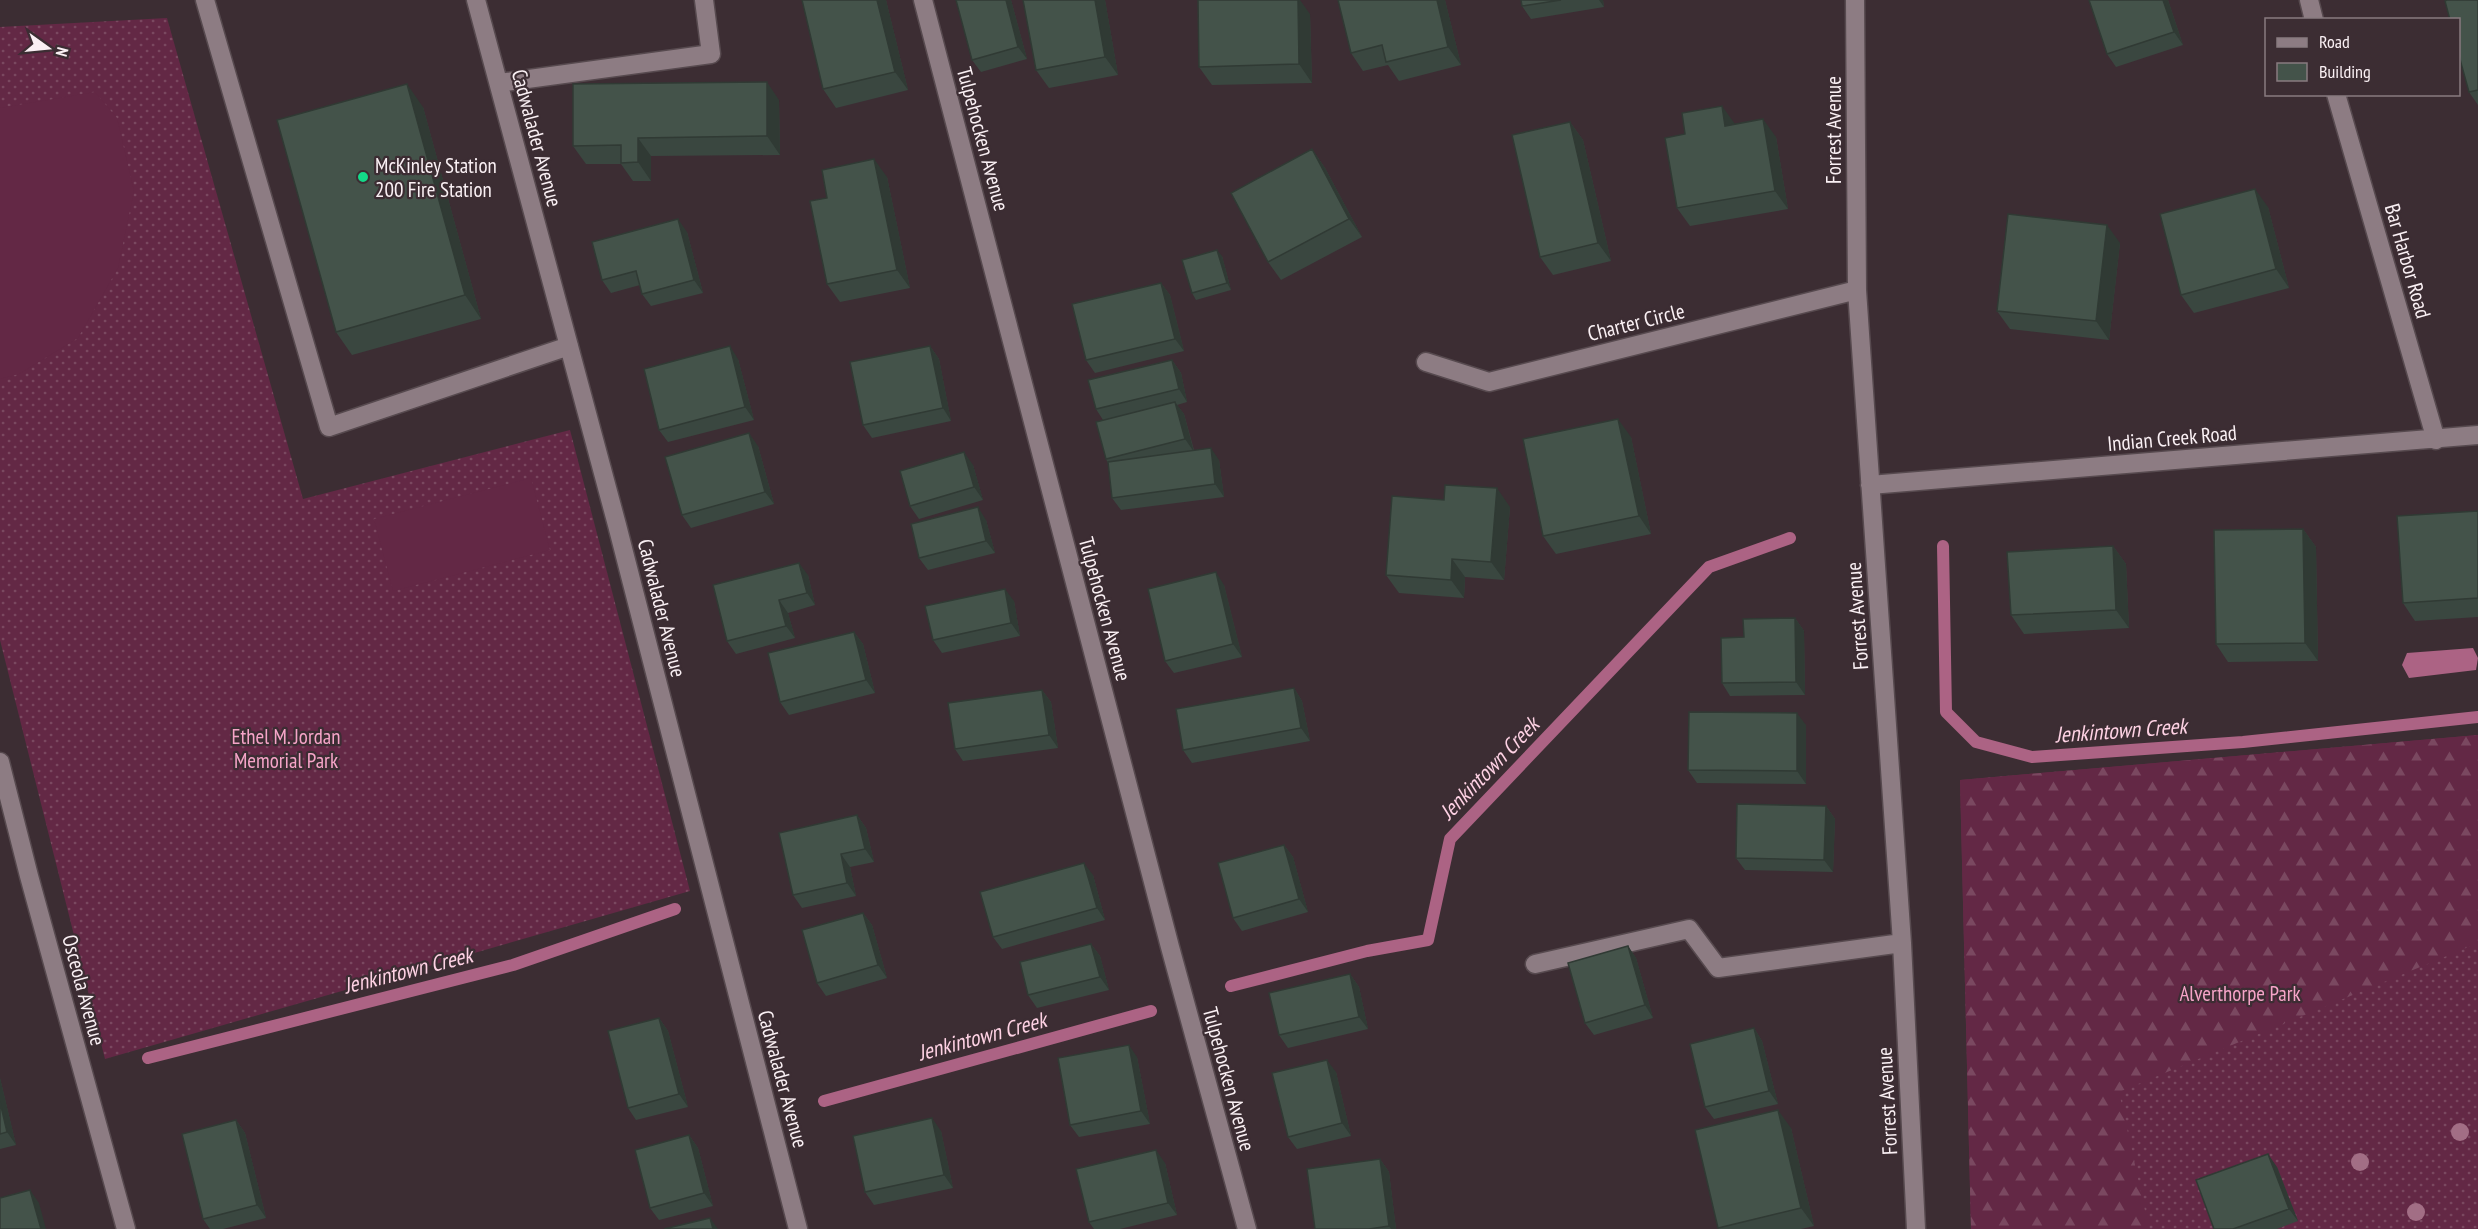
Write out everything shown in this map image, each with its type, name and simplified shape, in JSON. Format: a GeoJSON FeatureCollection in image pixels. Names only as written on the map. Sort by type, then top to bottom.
{"type":"FeatureCollection","features":[{"type":"Feature","properties":{"kind":"street"},"geometry":{"type":"LineString","coordinates":[[205,0],[329,427],[569,346]]}},
{"type":"Feature","properties":{"kind":"street","name":"Cadwalader Avenue"},"geometry":{"type":"LineString","coordinates":[[476,0],[569,346],[798,1229]]}},
{"type":"Feature","properties":{"kind":"street"},"geometry":{"type":"LineString","coordinates":[[499,83],[711,54],[704,0]]}},
{"type":"Feature","properties":{"kind":"street","name":"Tulpehocken Avenue"},"geometry":{"type":"LineString","coordinates":[[923,0],[1170,947],[1247,1229]]}},
{"type":"Feature","properties":{"kind":"street","name":"Forrest Avenue"},"geometry":{"type":"LineString","coordinates":[[1855,0],[1857,290],[1902,943],[1916,1229]]}},
{"type":"Feature","properties":{"kind":"street"},"geometry":{"type":"LineString","coordinates":[[2309,0],[2314,18]]}},
{"type":"Feature","properties":{"kind":"street","name":"Bar Harbor Road"},"geometry":{"type":"LineString","coordinates":[[2337,96],[2436,440]]}},
{"type":"Feature","properties":{"kind":"street","name":"Charter Circle"},"geometry":{"type":"LineString","coordinates":[[1426,362],[1489,382],[1857,290]]}},
{"type":"Feature","properties":{"kind":"street","name":"Indian Creek Road"},"geometry":{"type":"LineString","coordinates":[[1870,485],[2478,435]]}},
{"type":"Feature","properties":{"kind":"street","name":"Osceola Avenue"},"geometry":{"type":"LineString","coordinates":[[0,762],[126,1229]]}},
{"type":"Feature","properties":{"kind":"street"},"geometry":{"type":"LineString","coordinates":[[1536,964],[1689,929],[1718,968],[1902,943]]}},
{"type":"Feature","properties":{"kind":"green space","name":"Ethel M. Jordan Memorial Park"},"geometry":{"type":"Polygon","coordinates":[[[167,18],[303,499],[570,430],[690,891],[105,1059],[0,640],[0,27],[167,18]]]}},
{"type":"Feature","properties":{"kind":"green space"},"geometry":{"type":"Polygon","coordinates":[[[95,92],[117,118],[134,191],[118,268],[78,338],[19,374],[0,379],[0,108],[95,92]]]}},
{"type":"Feature","properties":{"kind":"green space"},"geometry":{"type":"Polygon","coordinates":[[[531,478],[550,550],[393,591],[374,519],[531,478]]]}},
{"type":"Feature","properties":{"kind":"green space","name":"Alverthorpe Park"},"geometry":{"type":"Polygon","coordinates":[[[2478,735],[2478,1229],[1971,1229],[1960,780],[2478,735]]]}},
{"type":"Feature","properties":{"kind":"green space","name":"Alverthorpe Park"},"geometry":{"type":"Polygon","coordinates":[[[2478,735],[2478,943],[2119,1092],[2149,1229],[1971,1229],[1960,780],[2478,735]]]}},
{"type":"Feature","properties":{"kind":"shaded area"},"geometry":{"type":"Polygon","coordinates":[[[2473,648],[2478,658],[2476,670],[2409,678],[2402,665],[2407,653],[2473,648]]]}},
{"type":"Feature","properties":{"kind":"building"},"geometry":{"type":"Polygon","coordinates":[[[802,0],[877,0],[895,72],[823,89],[802,0]]]}},
{"type":"Feature","properties":{"kind":"building"},"geometry":{"type":"Polygon","coordinates":[[[956,0],[1006,0],[1018,47],[972,60],[956,0]]]}},
{"type":"Feature","properties":{"kind":"building"},"geometry":{"type":"Polygon","coordinates":[[[1023,0],[1095,0],[1105,57],[1036,70],[1023,0]]]}},
{"type":"Feature","properties":{"kind":"building"},"geometry":{"type":"Polygon","coordinates":[[[1198,0],[1298,0],[1299,64],[1199,67],[1198,0]]]}},
{"type":"Feature","properties":{"kind":"building"},"geometry":{"type":"Polygon","coordinates":[[[1338,0],[1437,0],[1448,47],[1386,62],[1382,45],[1351,53],[1338,0]]]}},
{"type":"Feature","properties":{"kind":"building"},"geometry":{"type":"Polygon","coordinates":[[[1521,0],[1561,0],[1522,6],[1521,0]]]}},
{"type":"Feature","properties":{"kind":"building"},"geometry":{"type":"Polygon","coordinates":[[[2089,0],[2163,0],[2174,32],[2107,54],[2089,0]]]}},
{"type":"Feature","properties":{"kind":"building"},"geometry":{"type":"Polygon","coordinates":[[[2478,0],[2478,90],[2469,92],[2460,59],[2460,18],[2449,18],[2445,1],[2478,0]]]}},
{"type":"Feature","properties":{"kind":"building"},"geometry":{"type":"Polygon","coordinates":[[[767,82],[767,136],[638,138],[638,162],[621,163],[621,145],[573,146],[573,84],[767,82]]]}},
{"type":"Feature","properties":{"kind":"building"},"geometry":{"type":"Polygon","coordinates":[[[407,84],[465,295],[336,332],[277,120],[407,84]]]}},
{"type":"Feature","properties":{"kind":"building"},"geometry":{"type":"Polygon","coordinates":[[[1722,106],[1725,126],[1763,119],[1775,191],[1677,208],[1665,138],[1685,134],[1682,113],[1722,106]]]}},
{"type":"Feature","properties":{"kind":"building"},"geometry":{"type":"Polygon","coordinates":[[[1570,122],[1598,243],[1540,257],[1512,135],[1570,122]]]}},
{"type":"Feature","properties":{"kind":"building"},"geometry":{"type":"Polygon","coordinates":[[[1312,149],[1349,219],[1268,262],[1231,193],[1312,149]]]}},
{"type":"Feature","properties":{"kind":"building"},"geometry":{"type":"Polygon","coordinates":[[[874,159],[897,270],[827,284],[810,201],[827,198],[822,170],[874,159]]]}},
{"type":"Feature","properties":{"kind":"building"},"geometry":{"type":"Polygon","coordinates":[[[2255,189],[2276,269],[2181,295],[2160,214],[2255,189]]]}},
{"type":"Feature","properties":{"kind":"building"},"geometry":{"type":"Polygon","coordinates":[[[2008,214],[2107,225],[2096,321],[1997,311],[2008,214]]]}},
{"type":"Feature","properties":{"kind":"building"},"geometry":{"type":"Polygon","coordinates":[[[678,219],[694,280],[642,294],[636,271],[602,280],[592,242],[678,219]]]}},
{"type":"Feature","properties":{"kind":"building"},"geometry":{"type":"Polygon","coordinates":[[[1217,250],[1227,283],[1192,293],[1182,260],[1217,250]]]}},
{"type":"Feature","properties":{"kind":"building"},"geometry":{"type":"Polygon","coordinates":[[[1161,283],[1175,339],[1086,360],[1072,304],[1161,283]]]}},
{"type":"Feature","properties":{"kind":"building"},"geometry":{"type":"Polygon","coordinates":[[[730,346],[745,407],[659,430],[644,369],[730,346]]]}},
{"type":"Feature","properties":{"kind":"building"},"geometry":{"type":"Polygon","coordinates":[[[930,346],[943,408],[863,425],[850,362],[930,346]]]}},
{"type":"Feature","properties":{"kind":"building"},"geometry":{"type":"Polygon","coordinates":[[[1172,360],[1179,389],[1096,409],[1088,380],[1172,360]]]}},
{"type":"Feature","properties":{"kind":"building"},"geometry":{"type":"Polygon","coordinates":[[[1175,402],[1185,439],[1106,459],[1096,422],[1175,402]]]}},
{"type":"Feature","properties":{"kind":"building"},"geometry":{"type":"Polygon","coordinates":[[[1618,419],[1639,516],[1543,536],[1523,439],[1618,419]]]}},
{"type":"Feature","properties":{"kind":"building"},"geometry":{"type":"Polygon","coordinates":[[[749,433],[765,492],[682,515],[665,457],[749,433]]]}},
{"type":"Feature","properties":{"kind":"building"},"geometry":{"type":"Polygon","coordinates":[[[1211,448],[1215,484],[1112,498],[1108,462],[1211,448]]]}},
{"type":"Feature","properties":{"kind":"building"},"geometry":{"type":"Polygon","coordinates":[[[964,452],[974,487],[910,506],[900,471],[964,452]]]}},
{"type":"Feature","properties":{"kind":"building"},"geometry":{"type":"Polygon","coordinates":[[[1445,485],[1497,488],[1491,562],[1452,559],[1451,580],[1386,575],[1392,496],[1444,500],[1445,485]]]}},
{"type":"Feature","properties":{"kind":"building"},"geometry":{"type":"Polygon","coordinates":[[[978,507],[986,541],[919,558],[911,524],[978,507]]]}},
{"type":"Feature","properties":{"kind":"building"},"geometry":{"type":"Polygon","coordinates":[[[2478,511],[2478,598],[2403,603],[2397,516],[2478,511]]]}},
{"type":"Feature","properties":{"kind":"building"},"geometry":{"type":"Polygon","coordinates":[[[2303,529],[2305,643],[2216,644],[2214,530],[2303,529]]]}},
{"type":"Feature","properties":{"kind":"building"},"geometry":{"type":"Polygon","coordinates":[[[2113,546],[2116,610],[2011,615],[2007,552],[2113,546]]]}},
{"type":"Feature","properties":{"kind":"building"},"geometry":{"type":"Polygon","coordinates":[[[799,563],[807,593],[779,600],[786,626],[727,641],[713,585],[799,563]]]}},
{"type":"Feature","properties":{"kind":"building"},"geometry":{"type":"Polygon","coordinates":[[[1216,572],[1233,644],[1165,661],[1148,589],[1216,572]]]}},
{"type":"Feature","properties":{"kind":"building"},"geometry":{"type":"Polygon","coordinates":[[[1005,589],[1011,623],[933,640],[925,606],[1005,589]]]}},
{"type":"Feature","properties":{"kind":"building"},"geometry":{"type":"Polygon","coordinates":[[[1795,618],[1796,682],[1722,683],[1721,638],[1744,637],[1743,619],[1795,618]]]}},
{"type":"Feature","properties":{"kind":"building"},"geometry":{"type":"Polygon","coordinates":[[[854,632],[866,680],[780,702],[768,653],[854,632]]]}},
{"type":"Feature","properties":{"kind":"building"},"geometry":{"type":"Polygon","coordinates":[[[1294,688],[1301,728],[1183,750],[1176,709],[1294,688]]]}},
{"type":"Feature","properties":{"kind":"building"},"geometry":{"type":"Polygon","coordinates":[[[1042,690],[1049,735],[955,749],[948,703],[1042,690]]]}},
{"type":"Feature","properties":{"kind":"building"},"geometry":{"type":"Polygon","coordinates":[[[1689,712],[1797,713],[1797,771],[1688,770],[1689,712]]]}},
{"type":"Feature","properties":{"kind":"building"},"geometry":{"type":"Polygon","coordinates":[[[1737,804],[1826,806],[1824,860],[1736,858],[1737,804]]]}},
{"type":"Feature","properties":{"kind":"building"},"geometry":{"type":"Polygon","coordinates":[[[857,815],[865,849],[841,854],[847,883],[793,895],[779,833],[857,815]]]}},
{"type":"Feature","properties":{"kind":"building"},"geometry":{"type":"Polygon","coordinates":[[[1284,845],[1299,899],[1233,918],[1218,863],[1284,845]]]}},
{"type":"Feature","properties":{"kind":"building"},"geometry":{"type":"Polygon","coordinates":[[[1084,863],[1097,908],[993,937],[980,892],[1084,863]]]}},
{"type":"Feature","properties":{"kind":"building"},"geometry":{"type":"Polygon","coordinates":[[[863,913],[878,965],[817,983],[802,930],[863,913]]]}},
{"type":"Feature","properties":{"kind":"building"},"geometry":{"type":"Polygon","coordinates":[[[1091,944],[1100,977],[1028,995],[1020,962],[1091,944]]]}},
{"type":"Feature","properties":{"kind":"building"},"geometry":{"type":"Polygon","coordinates":[[[1628,946],[1645,1005],[1585,1023],[1568,963],[1628,946]]]}},
{"type":"Feature","properties":{"kind":"building"},"geometry":{"type":"Polygon","coordinates":[[[1350,974],[1359,1017],[1279,1035],[1269,993],[1350,974]]]}},
{"type":"Feature","properties":{"kind":"building"},"geometry":{"type":"Polygon","coordinates":[[[659,1018],[679,1094],[628,1108],[608,1031],[659,1018]]]}},
{"type":"Feature","properties":{"kind":"building"},"geometry":{"type":"Polygon","coordinates":[[[1754,1028],[1769,1091],[1705,1107],[1690,1044],[1754,1028]]]}},
{"type":"Feature","properties":{"kind":"building"},"geometry":{"type":"Polygon","coordinates":[[[1129,1045],[1141,1111],[1070,1125],[1058,1058],[1129,1045]]]}},
{"type":"Feature","properties":{"kind":"building"},"geometry":{"type":"Polygon","coordinates":[[[1327,1060],[1342,1123],[1288,1137],[1272,1073],[1327,1060]]]}},
{"type":"Feature","properties":{"kind":"building"},"geometry":{"type":"Polygon","coordinates":[[[0,1102],[7,1132],[0,1134],[0,1102]]]}},
{"type":"Feature","properties":{"kind":"building"},"geometry":{"type":"Polygon","coordinates":[[[1778,1110],[1801,1208],[1718,1228],[1695,1130],[1778,1110]]]}},
{"type":"Feature","properties":{"kind":"building"},"geometry":{"type":"Polygon","coordinates":[[[932,1118],[944,1175],[865,1192],[853,1136],[932,1118]]]}},
{"type":"Feature","properties":{"kind":"building"},"geometry":{"type":"Polygon","coordinates":[[[236,1120],[257,1205],[203,1219],[182,1134],[236,1120]]]}},
{"type":"Feature","properties":{"kind":"building"},"geometry":{"type":"Polygon","coordinates":[[[689,1135],[704,1193],[650,1208],[635,1150],[689,1135]]]}},
{"type":"Feature","properties":{"kind":"building"},"geometry":{"type":"Polygon","coordinates":[[[1156,1150],[1168,1203],[1089,1222],[1076,1169],[1156,1150]]]}},
{"type":"Feature","properties":{"kind":"building"},"geometry":{"type":"Polygon","coordinates":[[[2268,1154],[2289,1209],[2233,1229],[2214,1229],[2196,1180],[2268,1154]]]}},
{"type":"Feature","properties":{"kind":"building"},"geometry":{"type":"Polygon","coordinates":[[[1380,1159],[1389,1226],[1369,1229],[1315,1229],[1307,1169],[1380,1159]]]}},
{"type":"Feature","properties":{"kind":"building"},"geometry":{"type":"Polygon","coordinates":[[[30,1190],[41,1229],[0,1229],[0,1198],[30,1190]]]}},
{"type":"Feature","properties":{"kind":"building"},"geometry":{"type":"Polygon","coordinates":[[[710,1218],[713,1229],[664,1229],[710,1218]]]}},
{"type":"Feature","properties":{"kind":"waterway","name":"Jenkintown Creek"},"geometry":{"type":"LineString","coordinates":[[1231,986],[1367,951],[1428,940],[1450,839],[1709,567],[1790,538]]}},
{"type":"Feature","properties":{"kind":"waterway","name":"Jenkintown Creek"},"geometry":{"type":"LineString","coordinates":[[1943,546],[1946,712],[1976,742],[2032,757],[2243,742],[2478,717]]}},
{"type":"Feature","properties":{"kind":"waterway","name":"Jenkintown Creek"},"geometry":{"type":"LineString","coordinates":[[148,1058],[513,965],[675,909]]}},
{"type":"Feature","properties":{"kind":"waterway","name":"Jenkintown Creek"},"geometry":{"type":"LineString","coordinates":[[824,1101],[1151,1011]]}},
{"type":"Feature","properties":{"kind":"place","name":"McKinley Station 200 Fire Station"},"geometry":{"type":"Point","coordinates":[363,177]}}]}
